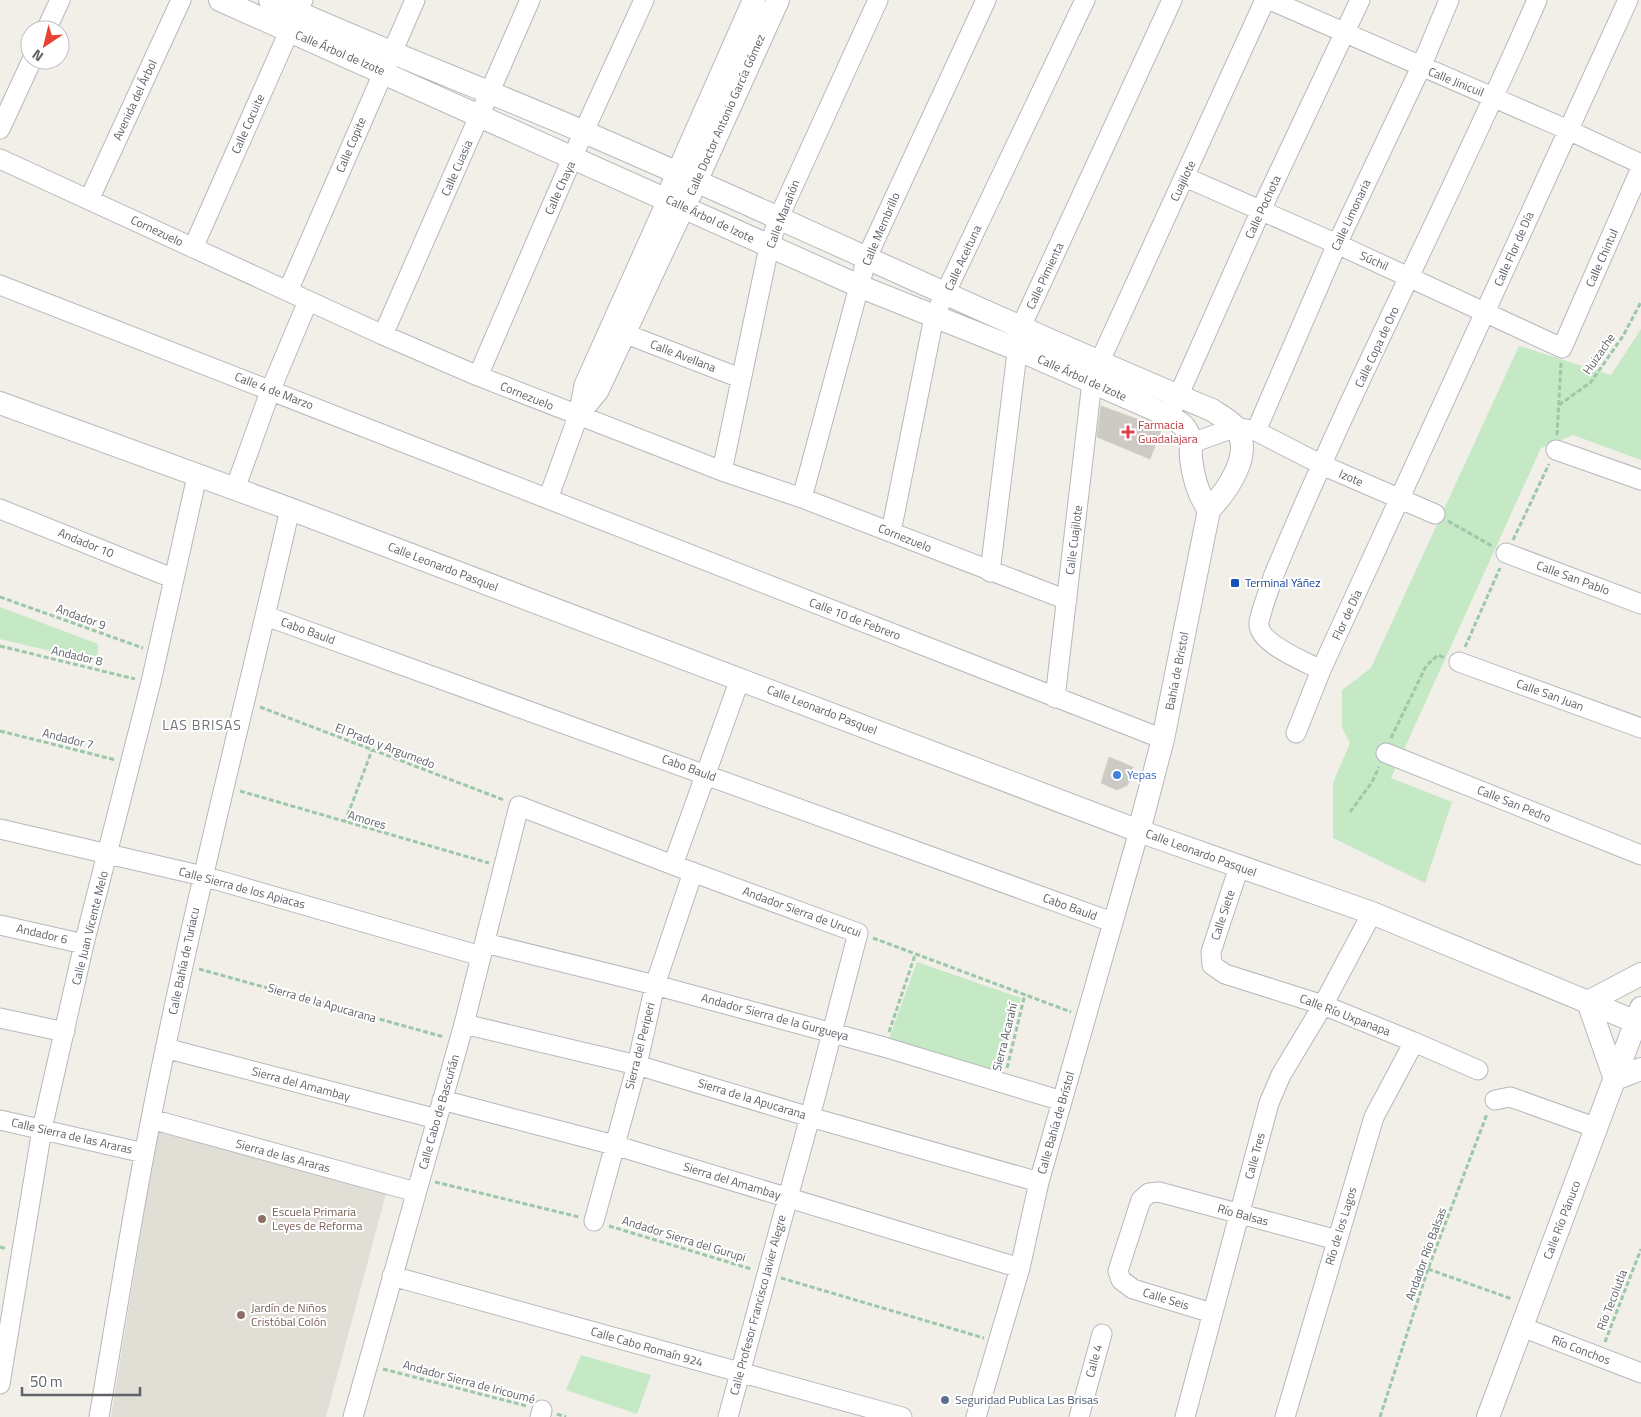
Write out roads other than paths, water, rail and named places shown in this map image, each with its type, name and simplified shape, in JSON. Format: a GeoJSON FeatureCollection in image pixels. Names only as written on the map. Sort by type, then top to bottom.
{"type":"FeatureCollection","features":[{"type":"Feature","properties":{"kind":"street"},"geometry":{"type":"LineString","coordinates":[[51,20],[60,0]]}},
{"type":"Feature","properties":{"kind":"street","name":"Avenida del Árbol"},"geometry":{"type":"LineString","coordinates":[[90,200],[181,0]]}},
{"type":"Feature","properties":{"kind":"street","name":"Calle Árbol de Izote"},"geometry":{"type":"LineString","coordinates":[[220,0],[297,15]]}},
{"type":"Feature","properties":{"kind":"street","name":"Calle Árbol de Izote"},"geometry":{"type":"LineString","coordinates":[[270,0],[480,115],[769,247],[934,318],[1100,361],[1212,410],[1246,429]]}},
{"type":"Feature","properties":{"kind":"street","name":"Calle Copite"},"geometry":{"type":"LineString","coordinates":[[288,291],[386,62],[415,0]]}},
{"type":"Feature","properties":{"kind":"street","name":"Calle Cuasia"},"geometry":{"type":"LineString","coordinates":[[383,335],[530,0]]}},
{"type":"Feature","properties":{"kind":"street","name":"Calle Chaya"},"geometry":{"type":"LineString","coordinates":[[478,376],[574,158],[584,131],[644,0]]}},
{"type":"Feature","properties":{"kind":"street","name":"Calle Doctor Antonio García Gómez"},"geometry":{"type":"LineString","coordinates":[[578,416],[599,391],[626,334],[676,203],[676,172],[754,0]]}},
{"type":"Feature","properties":{"kind":"street","name":"Calle Doctor Antonio García Gómez"},"geometry":{"type":"LineString","coordinates":[[548,500],[578,416],[584,385],[676,203],[697,181],[778,0]]}},
{"type":"Feature","properties":{"kind":"street","name":"Calle Marañón"},"geometry":{"type":"LineString","coordinates":[[722,471],[769,247],[779,217],[878,0]]}},
{"type":"Feature","properties":{"kind":"street","name":"Calle Membrillo"},"geometry":{"type":"LineString","coordinates":[[802,498],[867,257],[986,0]]}},
{"type":"Feature","properties":{"kind":"street","name":"Calle Aceituna"},"geometry":{"type":"LineString","coordinates":[[891,532],[934,318],[947,294],[1026,120],[1085,0]]}},
{"type":"Feature","properties":{"kind":"street","name":"Calle Pimienta"},"geometry":{"type":"LineString","coordinates":[[990,572],[1020,339],[1172,0]]}},
{"type":"Feature","properties":{"kind":"street","name":"Cuajilote"},"geometry":{"type":"LineString","coordinates":[[1100,361],[1265,0]]}},
{"type":"Feature","properties":{"kind":"street","name":"Calle Jinicuil"},"geometry":{"type":"LineString","coordinates":[[1270,0],[1568,130],[1641,166]]}},
{"type":"Feature","properties":{"kind":"street","name":"Calle Pochota"},"geometry":{"type":"LineString","coordinates":[[1169,416],[1260,210],[1360,0]]}},
{"type":"Feature","properties":{"kind":"street","name":"Calle Limonaria"},"geometry":{"type":"LineString","coordinates":[[1246,429],[1421,67],[1449,0]]}},
{"type":"Feature","properties":{"kind":"street","name":"Calle Copa de Oro"},"geometry":{"type":"LineString","coordinates":[[1321,670],[1273,644],[1263,636],[1259,624],[1273,576],[1409,277],[1495,98],[1538,0]]}},
{"type":"Feature","properties":{"kind":"street","name":"Calle Flor de Día"},"geometry":{"type":"LineString","coordinates":[[1400,499],[1628,0]]}},
{"type":"Feature","properties":{"kind":"street","name":"Calle Cocuite"},"geometry":{"type":"LineString","coordinates":[[193,248],[297,15]]}},
{"type":"Feature","properties":{"kind":"street","name":"Calle Árbol de Izote"},"geometry":{"type":"LineString","coordinates":[[386,62],[490,92],[584,131],[779,217],[947,294],[1092,382],[1169,416],[1185,427],[1192,443]]}},
{"type":"Feature","properties":{"kind":"street"},"geometry":{"type":"LineString","coordinates":[[0,129],[27,70]]}},
{"type":"Feature","properties":{"kind":"street","name":"Cornezuelo"},"geometry":{"type":"LineString","coordinates":[[0,159],[308,301],[478,376],[722,471],[802,498],[990,572],[1067,600]]}},
{"type":"Feature","properties":{"kind":"street","name":"Calle Chintul"},"geometry":{"type":"LineString","coordinates":[[1562,348],[1641,166]]}},
{"type":"Feature","properties":{"kind":"street","name":"Súchil"},"geometry":{"type":"LineString","coordinates":[[1185,177],[1337,244],[1562,348]]}},
{"type":"Feature","properties":{"kind":"street","name":"Calle 4 de Marzo"},"geometry":{"type":"LineString","coordinates":[[0,285],[271,389],[548,500]]}},
{"type":"Feature","properties":{"kind":"street"},"geometry":{"type":"LineString","coordinates":[[234,489],[271,389],[308,301]]}},
{"type":"Feature","properties":{"kind":"street","name":"Calle Avellana"},"geometry":{"type":"LineString","coordinates":[[626,334],[740,378]]}},
{"type":"Feature","properties":{"kind":"street","name":"Calle Cuajilote"},"geometry":{"type":"LineString","coordinates":[[1055,698],[1092,382]]}},
{"type":"Feature","properties":{"kind":"street","name":"Calle Leonardo Pasquel"},"geometry":{"type":"LineString","coordinates":[[0,403],[290,509],[1139,831],[1372,914],[1588,1002],[1640,1018]]}},
{"type":"Feature","properties":{"kind":"street"},"geometry":{"type":"LineString","coordinates":[[1209,510],[1200,499],[1192,468],[1192,443],[1246,429]]}},
{"type":"Feature","properties":{"kind":"street","name":"Izote"},"geometry":{"type":"LineString","coordinates":[[1246,429],[1322,466],[1435,514]]}},
{"type":"Feature","properties":{"kind":"street","name":"Bahía de Bristol"},"geometry":{"type":"LineString","coordinates":[[1139,831],[1163,740],[1209,510],[1219,500],[1239,466],[1242,438],[1246,429]]}},
{"type":"Feature","properties":{"kind":"street"},"geometry":{"type":"LineString","coordinates":[[1556,450],[1641,480]]}},
{"type":"Feature","properties":{"kind":"street","name":"Calle Juan Vicente Melo"},"geometry":{"type":"LineString","coordinates":[[0,1384],[42,1129],[84,944],[151,682],[172,578],[197,476]]}},
{"type":"Feature","properties":{"kind":"street","name":"Flor de Día"},"geometry":{"type":"LineString","coordinates":[[1296,733],[1321,670],[1400,499]]}},
{"type":"Feature","properties":{"kind":"street","name":"Calle 10 de Febrero"},"geometry":{"type":"LineString","coordinates":[[548,500],[1163,740]]}},
{"type":"Feature","properties":{"kind":"street","name":"Andador 10"},"geometry":{"type":"LineString","coordinates":[[0,509],[172,578]]}},
{"type":"Feature","properties":{"kind":"street","name":"Calle Bahía de Turiacu"},"geometry":{"type":"LineString","coordinates":[[99,1417],[144,1153],[165,1048],[203,876],[226,787],[290,509]]}},
{"type":"Feature","properties":{"kind":"street","name":"Calle San Pablo"},"geometry":{"type":"LineString","coordinates":[[1506,553],[1641,604]]}},
{"type":"Feature","properties":{"kind":"street","name":"Cabo Bauld"},"geometry":{"type":"LineString","coordinates":[[266,616],[1112,922]]}},
{"type":"Feature","properties":{"kind":"street","name":"Calle San Juan"},"geometry":{"type":"LineString","coordinates":[[1459,662],[1641,728]]}},
{"type":"Feature","properties":{"kind":"street"},"geometry":{"type":"LineString","coordinates":[[673,865],[740,680]]}},
{"type":"Feature","properties":{"kind":"street","name":"Calle San Pedro"},"geometry":{"type":"LineString","coordinates":[[1386,754],[1641,855]]}},
{"type":"Feature","properties":{"kind":"street","name":"Andador Sierra de Urucui"},"geometry":{"type":"LineString","coordinates":[[519,806],[858,933]]}},
{"type":"Feature","properties":{"kind":"street","name":"Calle Cabo de Bascuñán"},"geometry":{"type":"LineString","coordinates":[[353,1417],[461,1033],[519,806]]}},
{"type":"Feature","properties":{"kind":"street","name":"Calle Sierra de los Apiacas"},"geometry":{"type":"LineString","coordinates":[[0,829],[203,876],[483,949]]}},
{"type":"Feature","properties":{"kind":"street","name":"Calle Bahía de Brístol"},"geometry":{"type":"LineString","coordinates":[[976,1417],[1020,1268],[1039,1182],[1139,831]]}},
{"type":"Feature","properties":{"kind":"street","name":"Calle Siete"},"geometry":{"type":"LineString","coordinates":[[1212,965],[1211,952],[1239,867]]}},
{"type":"Feature","properties":{"kind":"street","name":"Sierra del Periperi"},"geometry":{"type":"LineString","coordinates":[[594,1221],[637,1064],[655,984],[693,872]]}},
{"type":"Feature","properties":{"kind":"street","name":"Calle Tres"},"geometry":{"type":"LineString","coordinates":[[1185,1417],[1269,1103],[1295,1048],[1323,1005],[1372,914]]}},
{"type":"Feature","properties":{"kind":"street","name":"Andador 6"},"geometry":{"type":"LineString","coordinates":[[0,925],[84,944]]}},
{"type":"Feature","properties":{"kind":"street","name":"Calle Profesor Francisco Javier Alegre"},"geometry":{"type":"LineString","coordinates":[[728,1417],[858,933]]}},
{"type":"Feature","properties":{"kind":"street","name":"Andador Sierra de la Gurgueya"},"geometry":{"type":"LineString","coordinates":[[483,949],[655,984],[884,1047],[1062,1101]]}},
{"type":"Feature","properties":{"kind":"street","name":"Calle Río Uxpanapa"},"geometry":{"type":"LineString","coordinates":[[1212,965],[1225,974],[1323,1005],[1478,1070]]}},
{"type":"Feature","properties":{"kind":"street"},"geometry":{"type":"LineString","coordinates":[[1641,974],[1588,1002],[1615,1079],[1641,1069]]}},
{"type":"Feature","properties":{"kind":"street"},"geometry":{"type":"LineString","coordinates":[[0,1018],[65,1032]]}},
{"type":"Feature","properties":{"kind":"street","name":"Calle Río Pánuco"},"geometry":{"type":"LineString","coordinates":[[1488,1417],[1615,1079],[1640,1018]]}},
{"type":"Feature","properties":{"kind":"street","name":"Sierra de la Apucarana"},"geometry":{"type":"LineString","coordinates":[[461,1033],[637,1064],[810,1117],[1039,1182]]}},
{"type":"Feature","properties":{"kind":"street","name":"Río de los Lagos"},"geometry":{"type":"LineString","coordinates":[[1285,1417],[1374,1117],[1414,1042]]}},
{"type":"Feature","properties":{"kind":"street","name":"Sierra del Amambay"},"geometry":{"type":"LineString","coordinates":[[165,1048],[437,1119]]}},
{"type":"Feature","properties":{"kind":"street"},"geometry":{"type":"LineString","coordinates":[[1495,1100],[1510,1097],[1597,1128]]}},
{"type":"Feature","properties":{"kind":"street","name":"Sierra del Amambay"},"geometry":{"type":"LineString","coordinates":[[442,1100],[614,1145],[1020,1268]]}},
{"type":"Feature","properties":{"kind":"street","name":"Sierra de las Araras"},"geometry":{"type":"LineString","coordinates":[[151,1119],[418,1185]]}},
{"type":"Feature","properties":{"kind":"street","name":"Calle Sierra de las Araras"},"geometry":{"type":"LineString","coordinates":[[0,1120],[144,1153]]}},
{"type":"Feature","properties":{"kind":"street","name":"Río Balsas"},"geometry":{"type":"LineString","coordinates":[[1121,1280],[1118,1271],[1138,1208],[1141,1200],[1149,1193],[1159,1192],[1337,1240]]}},
{"type":"Feature","properties":{"kind":"street","name":"Calle Cabo Romaín 924"},"geometry":{"type":"LineString","coordinates":[[392,1276],[902,1417]]}},
{"type":"Feature","properties":{"kind":"street","name":"Calle Seis"},"geometry":{"type":"LineString","coordinates":[[1121,1280],[1133,1289],[1212,1312]]}},
{"type":"Feature","properties":{"kind":"street","name":"Río Conchos"},"geometry":{"type":"LineString","coordinates":[[1522,1327],[1641,1373]]}},
{"type":"Feature","properties":{"kind":"street","name":"Calle 4"},"geometry":{"type":"LineString","coordinates":[[1079,1417],[1102,1334]]}},
{"type":"Feature","properties":{"kind":"place","name":"Farmacia Guadalajara"},"geometry":{"type":"Point","coordinates":[1128,432]}},
{"type":"Feature","properties":{"kind":"place","name":"Terminal Yáñez"},"geometry":{"type":"Point","coordinates":[1235,583]}},
{"type":"Feature","properties":{"kind":"place","name":"Yepas"},"geometry":{"type":"Point","coordinates":[1117,775]}},
{"type":"Feature","properties":{"kind":"place","name":"Escuela Primaria Leyes de Reforma"},"geometry":{"type":"Point","coordinates":[262,1219]}},
{"type":"Feature","properties":{"kind":"place","name":"Jardín de Niños Cristóbal Colón"},"geometry":{"type":"Point","coordinates":[241,1315]}},
{"type":"Feature","properties":{"kind":"place","name":"Seguridad Publica Las Brisas"},"geometry":{"type":"Point","coordinates":[945,1400]}},
{"type":"Feature","properties":{"kind":"district","name":"LAS BRISAS"},"geometry":{"type":"Point","coordinates":[202,725]}}]}
